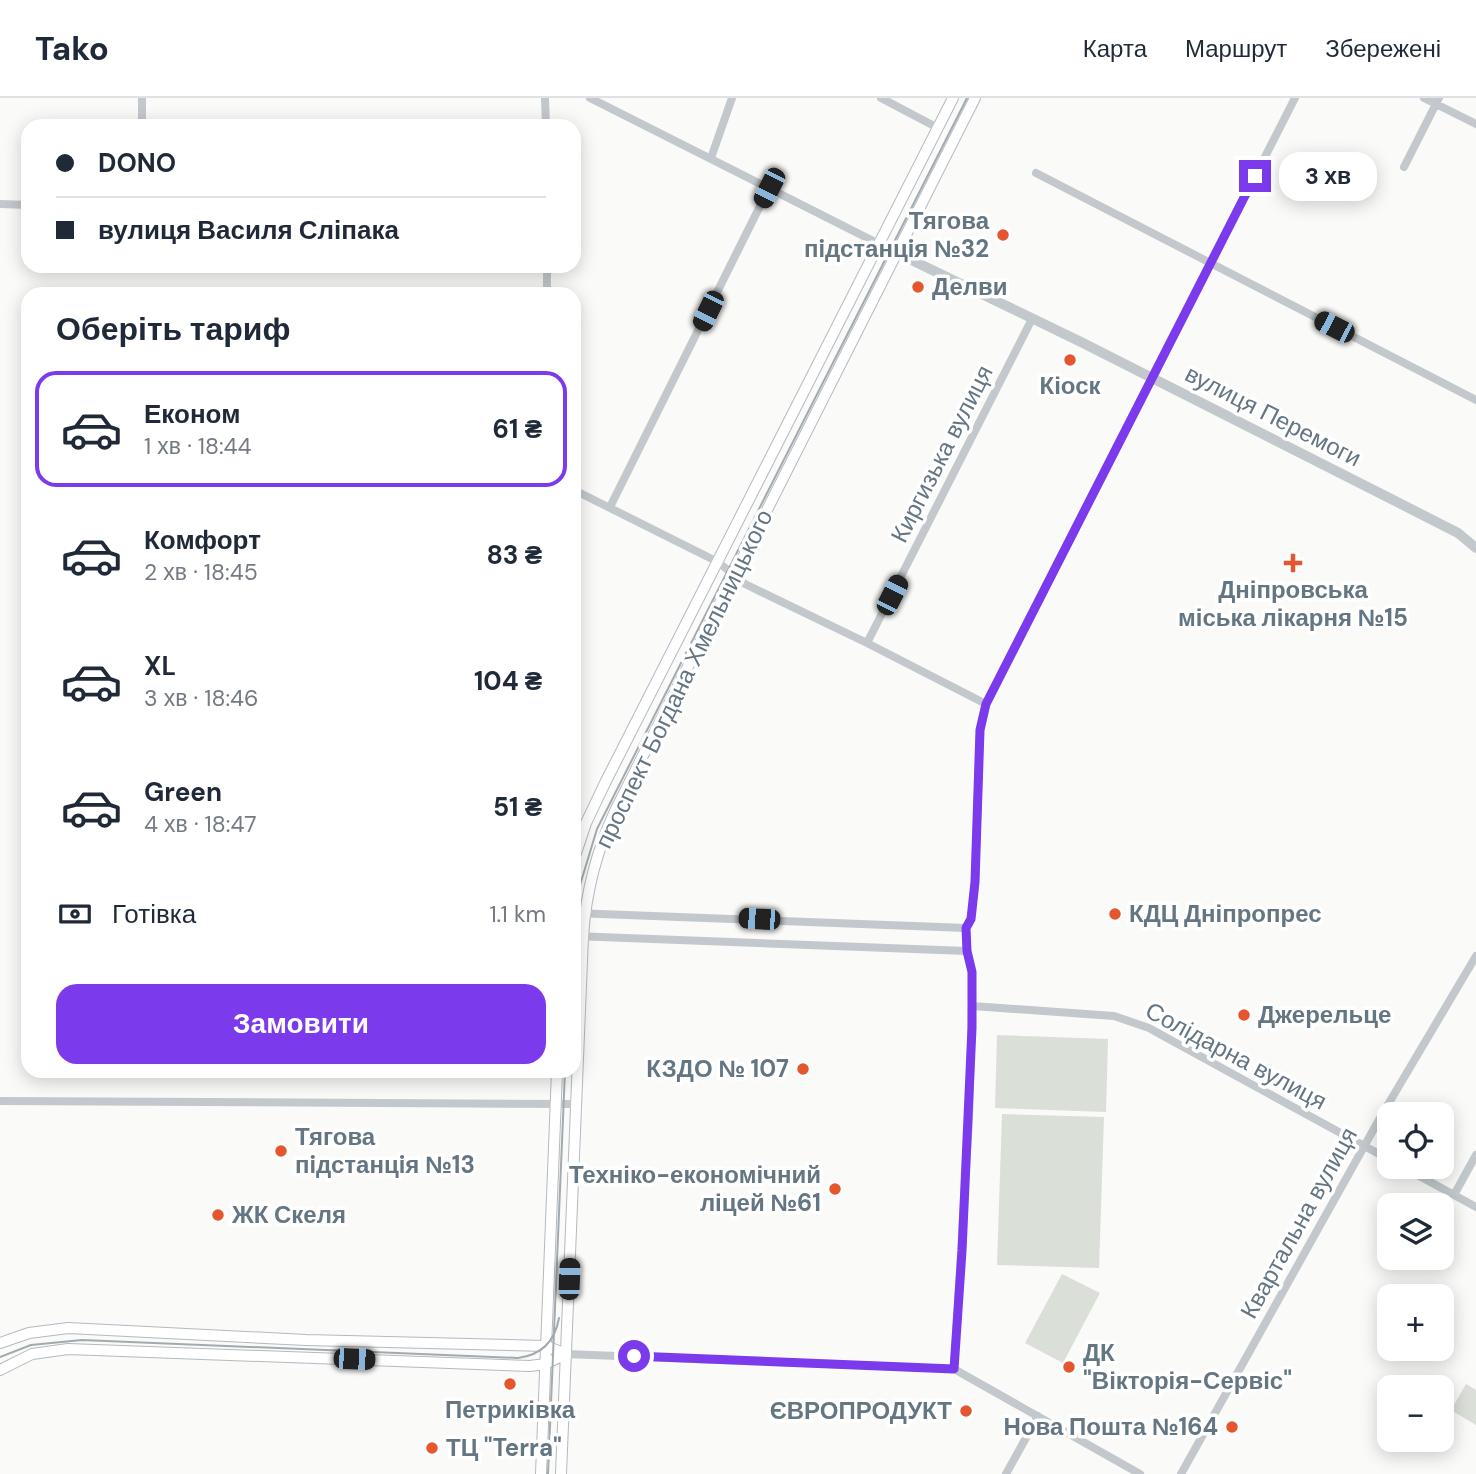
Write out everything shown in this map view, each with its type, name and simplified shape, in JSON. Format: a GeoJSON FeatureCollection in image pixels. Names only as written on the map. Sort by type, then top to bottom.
{"type":"FeatureCollection","features":[{"type":"Feature","properties":{"kind":"main road","name":"проспект Богдана Хмельницького"},"geometry":{"type":"LineString","coordinates":[[581,839],[600,793],[953,98]]}},
{"type":"Feature","properties":{"kind":"main road","name":"проспект Богдана Хмельницького"},"geometry":{"type":"LineString","coordinates":[[581,907],[610,820],[975,98]]}},
{"type":"Feature","properties":{"kind":"main road"},"geometry":{"type":"LineString","coordinates":[[541,1474],[557,1078]]}},
{"type":"Feature","properties":{"kind":"main road","name":"проспект Богдана Хмельницького"},"geometry":{"type":"LineString","coordinates":[[561,1474],[576,1078]]}},
{"type":"Feature","properties":{"kind":"main road"},"geometry":{"type":"LineString","coordinates":[[0,1343],[41,1330],[68,1328],[545,1346],[566,1354]]}},
{"type":"Feature","properties":{"kind":"main road"},"geometry":{"type":"LineString","coordinates":[[420,1343],[420,1362]]}},
{"type":"Feature","properties":{"kind":"main road"},"geometry":{"type":"LineString","coordinates":[[0,1370],[32,1354],[68,1349],[545,1364],[566,1354]]}},
{"type":"Feature","properties":{"kind":"street"},"geometry":{"type":"LineString","coordinates":[[142,98],[142,119]]}},
{"type":"Feature","properties":{"kind":"street"},"geometry":{"type":"LineString","coordinates":[[545,98],[546,119]]}},
{"type":"Feature","properties":{"kind":"street"},"geometry":{"type":"LineString","coordinates":[[590,98],[897,253]]}},
{"type":"Feature","properties":{"kind":"street"},"geometry":{"type":"LineString","coordinates":[[711,159],[732,98]]}},
{"type":"Feature","properties":{"kind":"street"},"geometry":{"type":"LineString","coordinates":[[881,98],[938,128]]}},
{"type":"Feature","properties":{"kind":"street"},"geometry":{"type":"LineString","coordinates":[[954,1369],[968,1133],[972,1006],[972,972],[967,951],[966,928],[971,919],[975,882],[980,730],[986,704],[1295,98]]}},
{"type":"Feature","properties":{"kind":"street"},"geometry":{"type":"LineString","coordinates":[[1424,98],[1438,101],[1476,124]]}},
{"type":"Feature","properties":{"kind":"street"},"geometry":{"type":"LineString","coordinates":[[1404,167],[1438,101]]}},
{"type":"Feature","properties":{"kind":"street"},"geometry":{"type":"LineString","coordinates":[[1036,173],[1476,400]]}},
{"type":"Feature","properties":{"kind":"street"},"geometry":{"type":"LineString","coordinates":[[610,507],[769,188]]}},
{"type":"Feature","properties":{"kind":"street"},"geometry":{"type":"LineString","coordinates":[[0,204],[21,205]]}},
{"type":"Feature","properties":{"kind":"street","name":"вулиця Перемоги"},"geometry":{"type":"LineString","coordinates":[[897,253],[1449,528],[1476,548]]}},
{"type":"Feature","properties":{"kind":"street","name":"Киргизька вулиця"},"geometry":{"type":"LineString","coordinates":[[867,643],[1032,319]]}},
{"type":"Feature","properties":{"kind":"street"},"geometry":{"type":"LineString","coordinates":[[581,493],[718,562],[745,584],[986,704]]}},
{"type":"Feature","properties":{"kind":"street"},"geometry":{"type":"LineString","coordinates":[[581,913],[966,928]]}},
{"type":"Feature","properties":{"kind":"street"},"geometry":{"type":"LineString","coordinates":[[581,936],[967,951]]}},
{"type":"Feature","properties":{"kind":"street","name":"Квартальна вулиця"},"geometry":{"type":"LineString","coordinates":[[1181,1474],[1364,1147],[1476,956]]}},
{"type":"Feature","properties":{"kind":"street","name":"Солідарна вулиця"},"geometry":{"type":"LineString","coordinates":[[972,1006],[1098,1015],[1129,1020],[1167,1038],[1377,1154]]}},
{"type":"Feature","properties":{"kind":"street"},"geometry":{"type":"LineString","coordinates":[[0,1101],[576,1104]]}},
{"type":"Feature","properties":{"kind":"street"},"geometry":{"type":"LineString","coordinates":[[1476,1155],[1454,1195],[1476,1207]]}},
{"type":"Feature","properties":{"kind":"street"},"geometry":{"type":"LineString","coordinates":[[1425,1179],[1450,1193]]}},
{"type":"Feature","properties":{"kind":"street"},"geometry":{"type":"LineString","coordinates":[[566,1354],[954,1369],[1140,1474]]}},
{"type":"Feature","properties":{"kind":"street"},"geometry":{"type":"LineString","coordinates":[[1006,1474],[1038,1416]]}},
{"type":"Feature","properties":{"kind":"shaded area"},"geometry":{"type":"Polygon","coordinates":[[[997,1035],[1108,1039],[1106,1112],[995,1108],[997,1035]]]}},
{"type":"Feature","properties":{"kind":"shaded area"},"geometry":{"type":"Polygon","coordinates":[[[1002,1114],[1104,1117],[1099,1268],[997,1265],[1002,1114]]]}},
{"type":"Feature","properties":{"kind":"shaded area"},"geometry":{"type":"Polygon","coordinates":[[[1062,1274],[1100,1293],[1063,1363],[1025,1343],[1062,1274]]]}},
{"type":"Feature","properties":{"kind":"shaded area"},"geometry":{"type":"Polygon","coordinates":[[[1466,1384],[1476,1390],[1476,1425],[1454,1412],[1454,1405],[1466,1384]]]}},
{"type":"Feature","properties":{"kind":"tram line"},"geometry":{"type":"LineString","coordinates":[[581,882],[597,829],[967,98]]}},
{"type":"Feature","properties":{"kind":"tram line"},"geometry":{"type":"LineString","coordinates":[[548,1474],[565,1078]]}},
{"type":"Feature","properties":{"kind":"tram line"},"geometry":{"type":"LineString","coordinates":[[0,1357],[31,1345],[82,1340],[518,1358],[534,1354],[546,1346],[554,1334],[559,1318]]}},
{"type":"Feature","properties":{"kind":"place","name":"Тягова пiдстанцiя №32"},"geometry":{"type":"Point","coordinates":[1003,235]}},
{"type":"Feature","properties":{"kind":"place","name":"Делви"},"geometry":{"type":"Point","coordinates":[918,287]}},
{"type":"Feature","properties":{"kind":"place","name":"Кіоск"},"geometry":{"type":"Point","coordinates":[1070,360]}},
{"type":"Feature","properties":{"kind":"place","name":"Дніпровська міська лікарня №15"},"geometry":{"type":"Point","coordinates":[1293,563]}},
{"type":"Feature","properties":{"kind":"place","name":"КДЦ Дніпропрес"},"geometry":{"type":"Point","coordinates":[1115,914]}},
{"type":"Feature","properties":{"kind":"place","name":"Джерельце"},"geometry":{"type":"Point","coordinates":[1244,1015]}},
{"type":"Feature","properties":{"kind":"place","name":"КЗДО № 107"},"geometry":{"type":"Point","coordinates":[803,1069]}},
{"type":"Feature","properties":{"kind":"place","name":"Тягова пiдстанцiя №13"},"geometry":{"type":"Point","coordinates":[281,1151]}},
{"type":"Feature","properties":{"kind":"place","name":"Техніко-економічний ліцей №61"},"geometry":{"type":"Point","coordinates":[835,1189]}},
{"type":"Feature","properties":{"kind":"place","name":"ЖК Скеля"},"geometry":{"type":"Point","coordinates":[218,1215]}},
{"type":"Feature","properties":{"kind":"place","name":"ДК \"Вікторія-Сервіс\""},"geometry":{"type":"Point","coordinates":[1069,1367]}},
{"type":"Feature","properties":{"kind":"place","name":"Петриківка"},"geometry":{"type":"Point","coordinates":[510,1384]}},
{"type":"Feature","properties":{"kind":"place","name":"ЄВРОПРОДУКТ"},"geometry":{"type":"Point","coordinates":[966,1411]}},
{"type":"Feature","properties":{"kind":"place","name":"Нова Пошта №164"},"geometry":{"type":"Point","coordinates":[1232,1427]}},
{"type":"Feature","properties":{"kind":"place","name":"ТЦ \"Terra\""},"geometry":{"type":"Point","coordinates":[432,1448]}},
{"type":"Feature","properties":{"kind":"route"},"geometry":{"type":"LineString","coordinates":[[634,1356],[954,1369],[972,1028],[972,972],[967,951],[966,928],[971,919],[975,882],[980,730],[986,704],[1255,176]]}}]}
